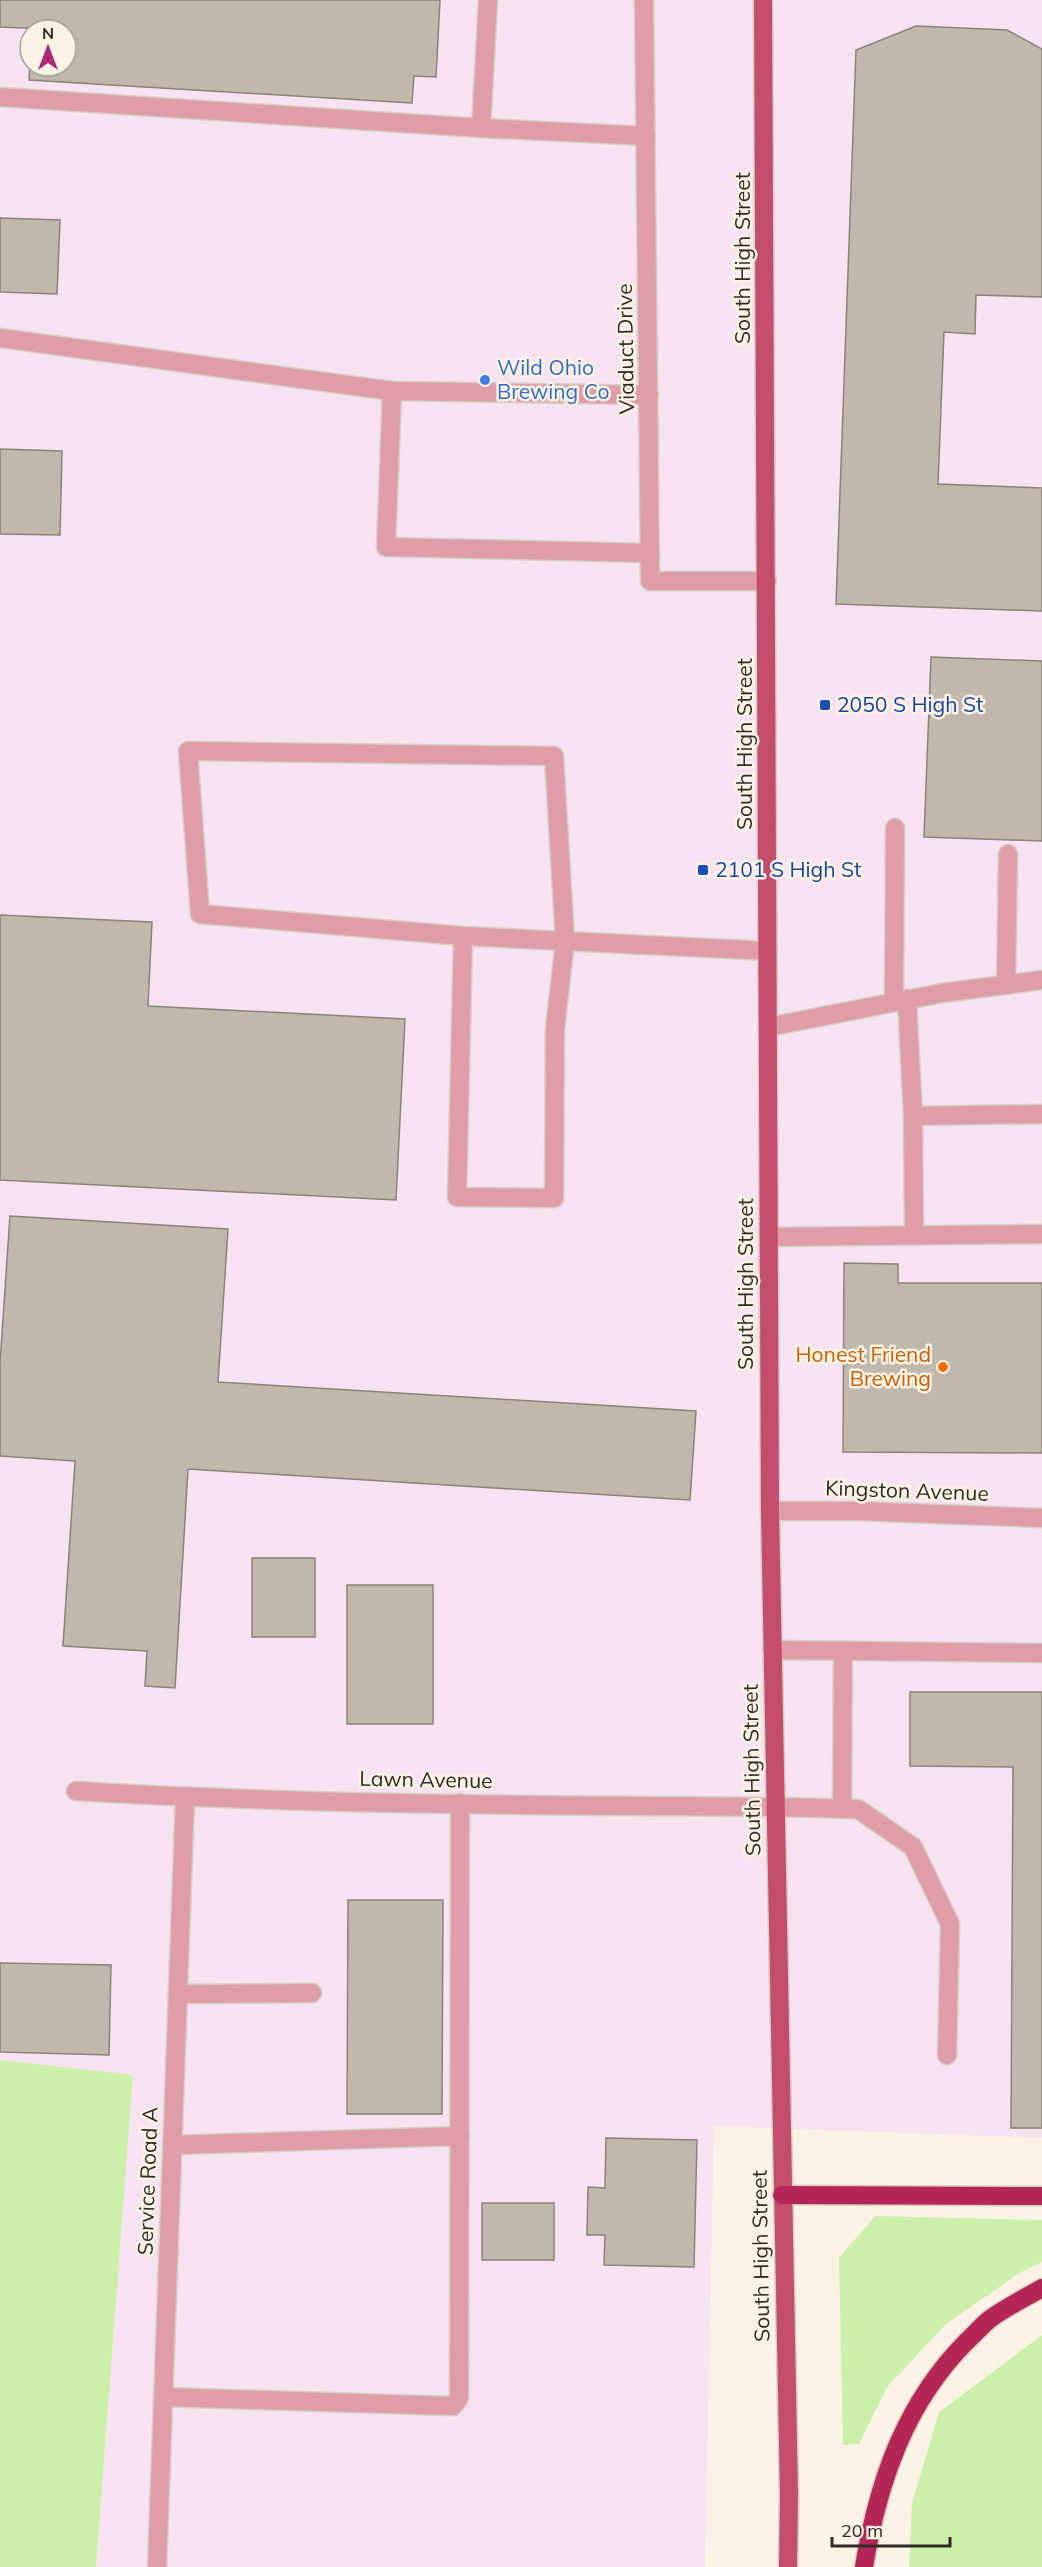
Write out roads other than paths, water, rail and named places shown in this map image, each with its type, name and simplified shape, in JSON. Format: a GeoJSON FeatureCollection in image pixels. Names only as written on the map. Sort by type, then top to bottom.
{"type":"FeatureCollection","features":[{"type":"Feature","properties":{"kind":"highway"},"geometry":{"type":"LineString","coordinates":[[782,2195],[1042,2196]]}},
{"type":"Feature","properties":{"kind":"highway"},"geometry":{"type":"LineString","coordinates":[[864,2567],[870,2532],[885,2474],[906,2424],[937,2374],[944,2364],[990,2319],[1042,2288]]}},
{"type":"Feature","properties":{"kind":"main road","name":"South High Street"},"geometry":{"type":"LineString","coordinates":[[763,0],[770,1511],[789,2495],[788,2567]]}},
{"type":"Feature","properties":{"kind":"street"},"geometry":{"type":"LineString","coordinates":[[481,128],[488,0]]}},
{"type":"Feature","properties":{"kind":"street","name":"Viaduct Drive"},"geometry":{"type":"LineString","coordinates":[[644,0],[650,582],[767,581]]}},
{"type":"Feature","properties":{"kind":"street"},"geometry":{"type":"LineString","coordinates":[[0,97],[481,128],[646,136]]}},
{"type":"Feature","properties":{"kind":"street"},"geometry":{"type":"LineString","coordinates":[[0,338],[393,392],[649,395]]}},
{"type":"Feature","properties":{"kind":"street"},"geometry":{"type":"LineString","coordinates":[[393,392],[386,547],[650,553]]}},
{"type":"Feature","properties":{"kind":"street"},"geometry":{"type":"LineString","coordinates":[[463,936],[457,1197],[554,1198],[555,1029],[565,941],[554,756],[188,751],[200,914],[463,936],[565,941],[767,951]]}},
{"type":"Feature","properties":{"kind":"street"},"geometry":{"type":"LineString","coordinates":[[895,828],[901,1000],[913,1116],[914,1234]]}},
{"type":"Feature","properties":{"kind":"street"},"geometry":{"type":"LineString","coordinates":[[1006,985],[1008,854]]}},
{"type":"Feature","properties":{"kind":"street"},"geometry":{"type":"LineString","coordinates":[[768,1027],[901,1000],[1042,980]]}},
{"type":"Feature","properties":{"kind":"street"},"geometry":{"type":"LineString","coordinates":[[913,1116],[1042,1114]]}},
{"type":"Feature","properties":{"kind":"street"},"geometry":{"type":"LineString","coordinates":[[769,1237],[1042,1234]]}},
{"type":"Feature","properties":{"kind":"street","name":"Kingston Avenue"},"geometry":{"type":"LineString","coordinates":[[770,1511],[857,1511],[1042,1518]]}},
{"type":"Feature","properties":{"kind":"street"},"geometry":{"type":"LineString","coordinates":[[772,1650],[1042,1653]]}},
{"type":"Feature","properties":{"kind":"street"},"geometry":{"type":"LineString","coordinates":[[842,1809],[843,1651]]}},
{"type":"Feature","properties":{"kind":"street","name":"Lawn Avenue"},"geometry":{"type":"LineString","coordinates":[[76,1791],[185,1797],[858,1809],[913,1847],[950,1924],[947,2055]]}},
{"type":"Feature","properties":{"kind":"street","name":"Service Road A"},"geometry":{"type":"LineString","coordinates":[[157,2567],[185,1797]]}},
{"type":"Feature","properties":{"kind":"street"},"geometry":{"type":"LineString","coordinates":[[163,2397],[453,2406],[459,2398],[460,1803]]}},
{"type":"Feature","properties":{"kind":"street"},"geometry":{"type":"LineString","coordinates":[[178,1994],[312,1994]]}},
{"type":"Feature","properties":{"kind":"street"},"geometry":{"type":"LineString","coordinates":[[172,2145],[460,2136]]}},
{"type":"Feature","properties":{"kind":"place","name":"Wild Ohio Brewing Co"},"geometry":{"type":"Point","coordinates":[485,380]}},
{"type":"Feature","properties":{"kind":"place","name":"2050 S High St"},"geometry":{"type":"Point","coordinates":[825,705]}},
{"type":"Feature","properties":{"kind":"place","name":"2101 S High St"},"geometry":{"type":"Point","coordinates":[703,870]}},
{"type":"Feature","properties":{"kind":"place","name":"Honest Friend Brewing"},"geometry":{"type":"Point","coordinates":[943,1367]}}]}
